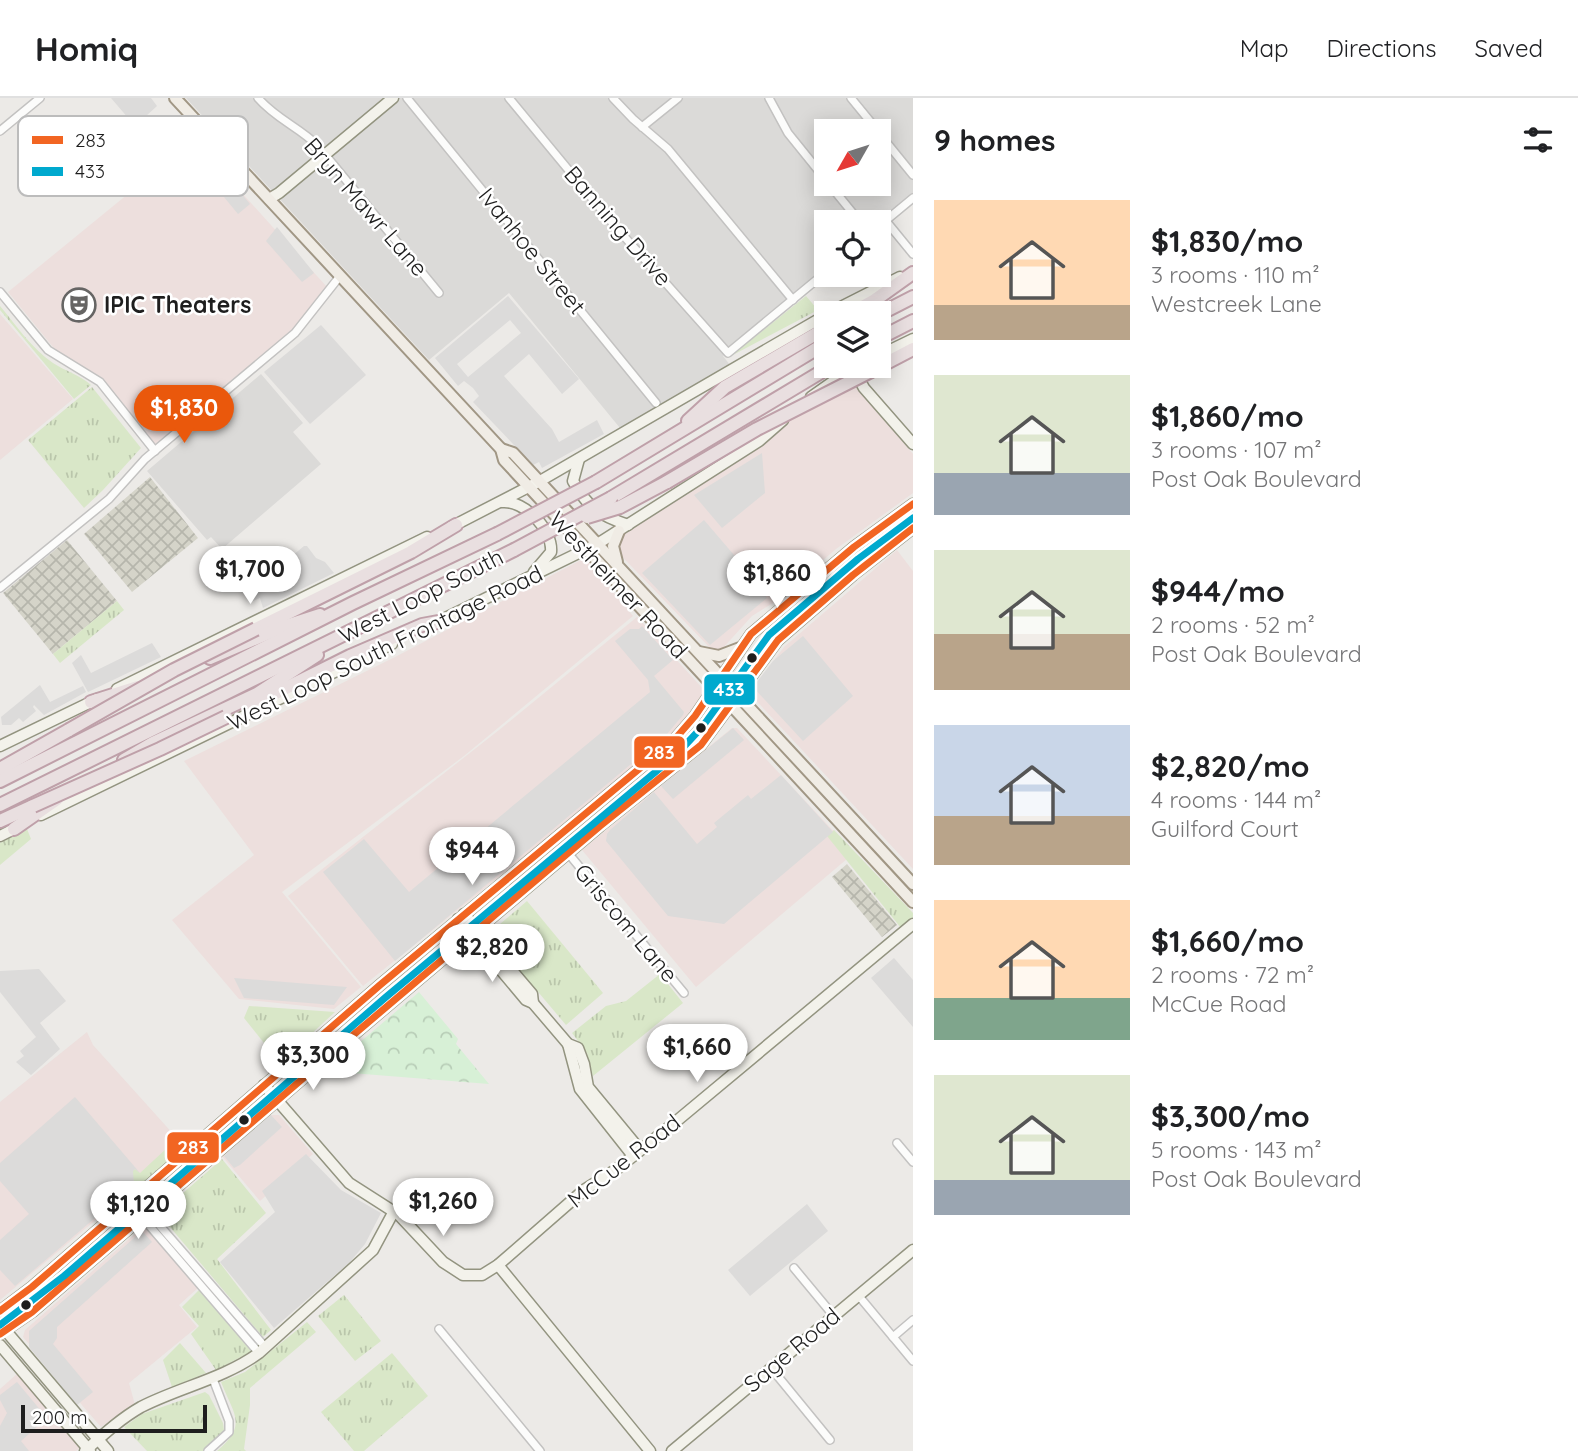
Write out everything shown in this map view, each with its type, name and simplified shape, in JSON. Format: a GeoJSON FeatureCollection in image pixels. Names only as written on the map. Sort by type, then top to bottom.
{"type":"FeatureCollection","features":[{"type":"Feature","properties":{"kind":"highway"},"geometry":{"type":"LineString","coordinates":[[873,301],[913,271]]}},
{"type":"Feature","properties":{"kind":"highway"},"geometry":{"type":"LineString","coordinates":[[891,308],[913,297]]}},
{"type":"Feature","properties":{"kind":"highway"},"geometry":{"type":"LineString","coordinates":[[891,332],[913,321]]}},
{"type":"Feature","properties":{"kind":"highway"},"geometry":{"type":"LineString","coordinates":[[667,439],[725,387],[814,335]]}},
{"type":"Feature","properties":{"kind":"highway"},"geometry":{"type":"LineString","coordinates":[[891,358],[913,349]]}},
{"type":"Feature","properties":{"kind":"highway","name":"West Loop South"},"geometry":{"type":"LineString","coordinates":[[0,781],[596,482],[814,350]]}},
{"type":"Feature","properties":{"kind":"highway"},"geometry":{"type":"LineString","coordinates":[[615,502],[814,377]]}},
{"type":"Feature","properties":{"kind":"highway"},"geometry":{"type":"LineString","coordinates":[[615,502],[667,482],[848,378]]}},
{"type":"Feature","properties":{"kind":"highway","name":"West Loop South"},"geometry":{"type":"LineString","coordinates":[[0,805],[563,525],[615,502]]}},
{"type":"Feature","properties":{"kind":"highway"},"geometry":{"type":"LineString","coordinates":[[0,769],[174,670],[411,552],[456,525]]}},
{"type":"Feature","properties":{"kind":"highway"},"geometry":{"type":"LineString","coordinates":[[91,702],[147,684],[279,628],[354,603]]}},
{"type":"Feature","properties":{"kind":"highway"},"geometry":{"type":"LineString","coordinates":[[14,829],[60,797],[153,743],[257,694],[374,620]]}},
{"type":"Feature","properties":{"kind":"highway"},"geometry":{"type":"LineString","coordinates":[[0,821],[160,749],[350,656],[422,625],[438,622]]}},
{"type":"Feature","properties":{"kind":"main road","name":"Westheimer Road"},"geometry":{"type":"LineString","coordinates":[[175,98],[192,116]]}},
{"type":"Feature","properties":{"kind":"main road"},"geometry":{"type":"LineString","coordinates":[[269,199],[394,98]]}},
{"type":"Feature","properties":{"kind":"main road","name":"Westheimer Road"},"geometry":{"type":"LineString","coordinates":[[248,176],[501,449],[513,453],[599,543],[913,884]]}},
{"type":"Feature","properties":{"kind":"main road"},"geometry":{"type":"LineString","coordinates":[[854,301],[913,271]]}},
{"type":"Feature","properties":{"kind":"main road"},"geometry":{"type":"LineString","coordinates":[[0,746],[396,550],[456,525],[579,459],[814,322]]}},
{"type":"Feature","properties":{"kind":"main road"},"geometry":{"type":"LineString","coordinates":[[891,350],[913,339]]}},
{"type":"Feature","properties":{"kind":"main road","name":"West Loop South Frontage Road"},"geometry":{"type":"LineString","coordinates":[[0,836],[599,543],[759,441],[821,389],[845,378]]}},
{"type":"Feature","properties":{"kind":"main road"},"geometry":{"type":"LineString","coordinates":[[860,378],[860,382],[913,444]]}},
{"type":"Feature","properties":{"kind":"main road","name":"Westheimer Road"},"geometry":{"type":"LineString","coordinates":[[501,449],[503,460],[913,902]]}},
{"type":"Feature","properties":{"kind":"main road"},"geometry":{"type":"LineString","coordinates":[[579,459],[573,481],[583,498],[595,511],[624,528],[613,546],[618,564]]}},
{"type":"Feature","properties":{"kind":"main road"},"geometry":{"type":"LineString","coordinates":[[498,503],[514,502],[520,505],[537,520],[551,540],[551,552],[529,578]]}},
{"type":"Feature","properties":{"kind":"main road"},"geometry":{"type":"LineString","coordinates":[[0,1311],[32,1287],[461,916],[675,739],[695,716],[740,648],[756,629],[854,547],[913,504]]}},
{"type":"Feature","properties":{"kind":"main road"},"geometry":{"type":"LineString","coordinates":[[108,1451],[2,1329],[32,1312],[568,853],[701,745],[771,648],[853,575],[913,528]]}},
{"type":"Feature","properties":{"kind":"main road"},"geometry":{"type":"LineString","coordinates":[[853,575],[858,559],[854,547]]}},
{"type":"Feature","properties":{"kind":"main road"},"geometry":{"type":"LineString","coordinates":[[798,594],[792,606],[801,620]]}},
{"type":"Feature","properties":{"kind":"main road"},"geometry":{"type":"LineString","coordinates":[[699,652],[719,656],[740,648]]}},
{"type":"Feature","properties":{"kind":"main road"},"geometry":{"type":"LineString","coordinates":[[790,770],[796,766],[823,787]]}},
{"type":"Feature","properties":{"kind":"main road"},"geometry":{"type":"LineString","coordinates":[[602,799],[615,814]]}},
{"type":"Feature","properties":{"kind":"main road"},"geometry":{"type":"LineString","coordinates":[[848,832],[875,850],[881,851]]}},
{"type":"Feature","properties":{"kind":"main road"},"geometry":{"type":"LineString","coordinates":[[461,916],[532,995],[533,1003],[568,1044],[576,1046],[581,1055],[588,1087],[637,1153]]}},
{"type":"Feature","properties":{"kind":"main road","name":"McCue Road"},"geometry":{"type":"LineString","coordinates":[[498,1265],[584,1190],[637,1153],[913,924]]}},
{"type":"Feature","properties":{"kind":"main road"},"geometry":{"type":"LineString","coordinates":[[366,998],[379,1014]]}},
{"type":"Feature","properties":{"kind":"main road"},"geometry":{"type":"LineString","coordinates":[[264,1085],[349,1183],[394,1211],[422,1237],[443,1262],[463,1275],[482,1275],[498,1265],[650,1451]]}},
{"type":"Feature","properties":{"kind":"main road"},"geometry":{"type":"LineString","coordinates":[[133,1199],[146,1214]]}},
{"type":"Feature","properties":{"kind":"main road"},"geometry":{"type":"LineString","coordinates":[[0,1345],[88,1450],[118,1422],[139,1408],[242,1366],[263,1350],[373,1250],[394,1211]]}},
{"type":"Feature","properties":{"kind":"main road","name":"Sage Road"},"geometry":{"type":"LineString","coordinates":[[672,1451],[913,1250]]}},
{"type":"Feature","properties":{"kind":"street"},"geometry":{"type":"LineString","coordinates":[[18,116],[40,98]]}},
{"type":"Feature","properties":{"kind":"street","name":"Bryn Mawr Lane"},"geometry":{"type":"LineString","coordinates":[[258,98],[274,116],[307,136],[325,155],[439,293]]}},
{"type":"Feature","properties":{"kind":"street","name":"Ivanhoe Street"},"geometry":{"type":"LineString","coordinates":[[407,98],[656,403]]}},
{"type":"Feature","properties":{"kind":"street","name":"Banning Drive"},"geometry":{"type":"LineString","coordinates":[[509,98],[614,225],[654,267],[722,349],[729,353],[793,300]]}},
{"type":"Feature","properties":{"kind":"street"},"geometry":{"type":"LineString","coordinates":[[613,98],[668,149],[793,300],[814,282]]}},
{"type":"Feature","properties":{"kind":"street"},"geometry":{"type":"LineString","coordinates":[[642,127],[678,98]]}},
{"type":"Feature","properties":{"kind":"street"},"geometry":{"type":"LineString","coordinates":[[769,98],[788,132],[814,165]]}},
{"type":"Feature","properties":{"kind":"street"},"geometry":{"type":"LineString","coordinates":[[851,98],[868,119]]}},
{"type":"Feature","properties":{"kind":"street"},"geometry":{"type":"LineString","coordinates":[[0,131],[18,116]]}},
{"type":"Feature","properties":{"kind":"street"},"geometry":{"type":"LineString","coordinates":[[891,148],[913,175]]}},
{"type":"Feature","properties":{"kind":"street"},"geometry":{"type":"LineString","coordinates":[[839,196],[850,210]]}},
{"type":"Feature","properties":{"kind":"street"},"geometry":{"type":"LineString","coordinates":[[891,217],[913,198]]}},
{"type":"Feature","properties":{"kind":"street"},"geometry":{"type":"LineString","coordinates":[[891,227],[913,254]]}},
{"type":"Feature","properties":{"kind":"street"},"geometry":{"type":"LineString","coordinates":[[0,588],[109,499],[155,451],[295,333],[340,276]]}},
{"type":"Feature","properties":{"kind":"street"},"geometry":{"type":"LineString","coordinates":[[0,292],[48,350],[100,382],[155,451]]}},
{"type":"Feature","properties":{"kind":"street","name":"Griscom Lane"},"geometry":{"type":"LineString","coordinates":[[568,853],[684,993]]}},
{"type":"Feature","properties":{"kind":"street"},"geometry":{"type":"LineString","coordinates":[[897,1143],[913,1162]]}},
{"type":"Feature","properties":{"kind":"street"},"geometry":{"type":"LineString","coordinates":[[146,1214],[147,1223],[263,1350]]}},
{"type":"Feature","properties":{"kind":"street"},"geometry":{"type":"LineString","coordinates":[[794,1268],[833,1315]]}},
{"type":"Feature","properties":{"kind":"street"},"geometry":{"type":"LineString","coordinates":[[858,1295],[913,1361]]}},
{"type":"Feature","properties":{"kind":"street"},"geometry":{"type":"LineString","coordinates":[[893,1337],[913,1320]]}},
{"type":"Feature","properties":{"kind":"street"},"geometry":{"type":"LineString","coordinates":[[439,1329],[540,1451]]}},
{"type":"Feature","properties":{"kind":"street"},"geometry":{"type":"LineString","coordinates":[[771,1368],[830,1440]]}},
{"type":"Feature","properties":{"kind":"street"},"geometry":{"type":"LineString","coordinates":[[208,1451],[229,1432],[229,1421],[213,1379]]}},
{"type":"Feature","properties":{"kind":"shaded area"},"geometry":{"type":"Polygon","coordinates":[[[111,98],[151,98],[157,106],[146,116],[126,116],[111,98]]]}},
{"type":"Feature","properties":{"kind":"shaded area"},"geometry":{"type":"Polygon","coordinates":[[[186,98],[913,98],[913,195],[891,212],[814,210],[814,279],[723,356],[730,365],[620,428],[509,293],[429,360],[248,165],[248,116],[203,116],[186,98]]]}},
{"type":"Feature","properties":{"kind":"shaded area"},"geometry":{"type":"Polygon","coordinates":[[[125,196],[245,196],[327,287],[290,334],[154,447],[97,377],[68,360],[53,347],[8,292],[125,196]]]}},
{"type":"Feature","properties":{"kind":"shaded area"},"geometry":{"type":"Polygon","coordinates":[[[223,196],[243,196],[250,204],[238,214],[223,196]]]}},
{"type":"Feature","properties":{"kind":"shaded area"},"geometry":{"type":"Polygon","coordinates":[[[277,227],[314,273],[302,282],[266,241],[277,227]]]}},
{"type":"Feature","properties":{"kind":"shaded area"},"geometry":{"type":"Polygon","coordinates":[[[508,296],[579,379],[562,394],[529,354],[504,376],[552,429],[559,442],[597,420],[604,434],[542,468],[539,462],[533,465],[473,402],[479,396],[473,388],[464,381],[458,386],[435,358],[508,296]],[[510,320],[457,364],[468,377],[521,333],[510,320]]]}},
{"type":"Feature","properties":{"kind":"shaded area"},"geometry":{"type":"Polygon","coordinates":[[[0,314],[73,399],[0,460],[0,314]]]}},
{"type":"Feature","properties":{"kind":"shaded area"},"geometry":{"type":"Polygon","coordinates":[[[321,325],[366,375],[310,424],[264,372],[321,325]]]}},
{"type":"Feature","properties":{"kind":"shaded area"},"geometry":{"type":"Polygon","coordinates":[[[261,374],[303,423],[293,432],[321,464],[222,549],[211,537],[207,540],[147,471],[261,374]]]}},
{"type":"Feature","properties":{"kind":"shaded area"},"geometry":{"type":"Polygon","coordinates":[[[855,385],[913,454],[913,493],[836,549],[773,603],[752,616],[723,648],[712,650],[608,542],[758,447],[795,416],[855,385]]]}},
{"type":"Feature","properties":{"kind":"shaded area"},"geometry":{"type":"Polygon","coordinates":[[[762,453],[765,493],[722,528],[694,495],[762,453]]]}},
{"type":"Feature","properties":{"kind":"shaded area"},"geometry":{"type":"Polygon","coordinates":[[[150,477],[198,538],[132,592],[84,534],[150,477]]]}},
{"type":"Feature","properties":{"kind":"shaded area"},"geometry":{"type":"Polygon","coordinates":[[[704,520],[752,576],[767,598],[710,645],[642,573],[704,520]]]}},
{"type":"Feature","properties":{"kind":"shaded area"},"geometry":{"type":"Polygon","coordinates":[[[67,540],[117,601],[53,654],[3,593],[67,540]]]}},
{"type":"Feature","properties":{"kind":"shaded area"},"geometry":{"type":"Polygon","coordinates":[[[307,546],[316,558],[325,562],[334,573],[263,608],[260,598],[253,601],[230,572],[243,561],[261,582],[307,546]]]}},
{"type":"Feature","properties":{"kind":"shaded area"},"geometry":{"type":"Polygon","coordinates":[[[897,550],[913,571],[913,869],[749,693],[784,647],[897,550]]]}},
{"type":"Feature","properties":{"kind":"shaded area"},"geometry":{"type":"Polygon","coordinates":[[[585,558],[633,616],[464,756],[282,892],[361,987],[334,1009],[239,999],[172,920],[254,855],[184,761],[395,657],[585,558]]]}},
{"type":"Feature","properties":{"kind":"shaded area"},"geometry":{"type":"Polygon","coordinates":[[[637,617],[706,692],[672,737],[363,986],[288,896],[637,617]]]}},
{"type":"Feature","properties":{"kind":"shaded area"},"geometry":{"type":"Polygon","coordinates":[[[642,626],[673,660],[654,676],[684,712],[683,715],[667,734],[395,961],[323,872],[364,839],[409,892],[650,692],[648,680],[615,641],[630,629],[639,629],[642,626]]]}},
{"type":"Feature","properties":{"kind":"shaded area"},"geometry":{"type":"Polygon","coordinates":[[[803,636],[853,696],[803,741],[753,687],[773,661],[803,636]]]}},
{"type":"Feature","properties":{"kind":"shaded area"},"geometry":{"type":"Polygon","coordinates":[[[152,643],[161,657],[88,692],[72,663],[81,655],[91,673],[152,643]]]}},
{"type":"Feature","properties":{"kind":"shaded area"},"geometry":{"type":"Polygon","coordinates":[[[40,685],[50,702],[83,686],[86,692],[44,715],[34,705],[36,711],[23,722],[19,718],[11,725],[2,725],[1,717],[40,685]]]}},
{"type":"Feature","properties":{"kind":"shaded area"},"geometry":{"type":"Polygon","coordinates":[[[732,728],[737,728],[854,853],[696,987],[582,850],[732,728]]]}},
{"type":"Feature","properties":{"kind":"shaded area"},"geometry":{"type":"Polygon","coordinates":[[[733,728],[744,740],[673,799],[661,786],[733,728]]]}},
{"type":"Feature","properties":{"kind":"shaded area"},"geometry":{"type":"Polygon","coordinates":[[[781,775],[833,832],[724,924],[668,916],[606,841],[610,830],[654,792],[697,844],[717,827],[714,823],[748,795],[751,799],[781,775]]]}},
{"type":"Feature","properties":{"kind":"shaded area"},"geometry":{"type":"Polygon","coordinates":[[[847,864],[897,925],[882,937],[832,877],[847,864]]]}},
{"type":"Feature","properties":{"kind":"shaded area"},"geometry":{"type":"Polygon","coordinates":[[[894,958],[913,980],[913,1027],[871,978],[894,958]]]}},
{"type":"Feature","properties":{"kind":"shaded area"},"geometry":{"type":"Polygon","coordinates":[[[39,969],[66,1001],[40,1023],[60,1049],[31,1075],[16,1062],[24,1056],[20,1051],[36,1037],[0,992],[0,971],[39,969]]]}},
{"type":"Feature","properties":{"kind":"shaded area"},"geometry":{"type":"Polygon","coordinates":[[[234,978],[347,987],[334,1005],[244,998],[234,978]]]}},
{"type":"Feature","properties":{"kind":"shaded area"},"geometry":{"type":"Polygon","coordinates":[[[87,1032],[93,1045],[184,1146],[0,1300],[0,1102],[87,1032]]]}},
{"type":"Feature","properties":{"kind":"shaded area"},"geometry":{"type":"Polygon","coordinates":[[[75,1097],[140,1173],[135,1169],[134,1185],[15,1286],[0,1270],[0,1240],[29,1214],[0,1181],[0,1163],[75,1097]]]}},
{"type":"Feature","properties":{"kind":"shaded area"},"geometry":{"type":"Polygon","coordinates":[[[270,1114],[282,1127],[234,1168],[224,1156],[270,1114]]]}},
{"type":"Feature","properties":{"kind":"shaded area"},"geometry":{"type":"Polygon","coordinates":[[[269,1115],[279,1115],[313,1154],[260,1201],[221,1155],[269,1115]]]}},
{"type":"Feature","properties":{"kind":"shaded area"},"geometry":{"type":"Polygon","coordinates":[[[306,1154],[341,1190],[381,1213],[365,1244],[349,1263],[274,1328],[220,1262],[275,1212],[262,1191],[306,1154]]]}},
{"type":"Feature","properties":{"kind":"shaded area"},"geometry":{"type":"Polygon","coordinates":[[[807,1204],[828,1231],[750,1296],[728,1270],[807,1204]]]}},
{"type":"Feature","properties":{"kind":"shaded area"},"geometry":{"type":"Polygon","coordinates":[[[145,1225],[199,1287],[179,1305],[197,1327],[129,1383],[135,1405],[101,1427],[23,1337],[25,1330],[145,1225]]]}},
{"type":"Feature","properties":{"kind":"shaded area"},"geometry":{"type":"Polygon","coordinates":[[[142,1231],[152,1242],[57,1327],[57,1338],[53,1344],[93,1392],[77,1405],[29,1347],[29,1331],[142,1231]]]}},
{"type":"Feature","properties":{"kind":"shaded area"},"geometry":{"type":"Polygon","coordinates":[[[17,1374],[80,1448],[76,1451],[0,1451],[0,1389],[17,1374]]]}},
{"type":"Feature","properties":{"kind":"shaded area"},"geometry":{"type":"Polygon","coordinates":[[[17,1382],[47,1418],[21,1441],[29,1451],[0,1451],[0,1426],[7,1413],[0,1395],[17,1382]]]}},
{"type":"Feature","properties":{"kind":"green space"},"geometry":{"type":"Polygon","coordinates":[[[806,296],[814,305],[814,312],[731,356],[806,296]]]}},
{"type":"Feature","properties":{"kind":"green space"},"geometry":{"type":"Polygon","coordinates":[[[0,306],[38,351],[91,385],[74,399],[0,310],[0,306]]]}},
{"type":"Feature","properties":{"kind":"green space"},"geometry":{"type":"Polygon","coordinates":[[[92,387],[141,448],[84,508],[28,440],[92,387]]]}},
{"type":"Feature","properties":{"kind":"green space"},"geometry":{"type":"Polygon","coordinates":[[[117,601],[124,610],[60,663],[53,654],[117,601]]]}},
{"type":"Feature","properties":{"kind":"green space"},"geometry":{"type":"Polygon","coordinates":[[[27,829],[31,839],[0,865],[0,843],[27,829]]]}},
{"type":"Feature","properties":{"kind":"green space"},"geometry":{"type":"Polygon","coordinates":[[[834,830],[913,913],[913,917],[901,928],[827,836],[834,830]]]}},
{"type":"Feature","properties":{"kind":"green space"},"geometry":{"type":"Polygon","coordinates":[[[527,901],[603,993],[566,1025],[490,935],[527,901]]]}},
{"type":"Feature","properties":{"kind":"green space"},"geometry":{"type":"Polygon","coordinates":[[[660,974],[683,1003],[593,1076],[587,1053],[572,1033],[606,1006],[626,1001],[660,974]]]}},
{"type":"Feature","properties":{"kind":"green space"},"geometry":{"type":"Polygon","coordinates":[[[419,992],[458,1039],[456,1044],[489,1084],[326,1071],[419,992]]]}},
{"type":"Feature","properties":{"kind":"green space"},"geometry":{"type":"Polygon","coordinates":[[[249,1006],[335,1012],[280,1063],[244,1018],[249,1006]]]}},
{"type":"Feature","properties":{"kind":"green space"},"geometry":{"type":"Polygon","coordinates":[[[168,1147],[173,1151],[179,1148],[182,1151],[140,1187],[134,1185],[132,1171],[135,1169],[140,1173],[168,1147]]]}},
{"type":"Feature","properties":{"kind":"green space"},"geometry":{"type":"Polygon","coordinates":[[[222,1159],[266,1213],[217,1259],[271,1330],[263,1337],[159,1214],[222,1159]]]}},
{"type":"Feature","properties":{"kind":"green space"},"geometry":{"type":"Polygon","coordinates":[[[199,1290],[252,1351],[216,1370],[191,1334],[199,1326],[182,1307],[199,1290]]]}},
{"type":"Feature","properties":{"kind":"green space"},"geometry":{"type":"Polygon","coordinates":[[[344,1295],[381,1341],[355,1361],[318,1316],[344,1295]]]}},
{"type":"Feature","properties":{"kind":"green space"},"geometry":{"type":"Polygon","coordinates":[[[307,1322],[316,1332],[250,1388],[244,1449],[246,1451],[217,1451],[233,1434],[235,1426],[234,1411],[221,1382],[245,1372],[307,1322]]]}},
{"type":"Feature","properties":{"kind":"green space"},"geometry":{"type":"Polygon","coordinates":[[[180,1343],[206,1373],[172,1387],[163,1360],[180,1343]]]}},
{"type":"Feature","properties":{"kind":"green space"},"geometry":{"type":"Polygon","coordinates":[[[392,1353],[428,1396],[364,1451],[354,1451],[321,1412],[392,1353]]]}},
{"type":"Feature","properties":{"kind":"green space"},"geometry":{"type":"Polygon","coordinates":[[[205,1392],[223,1423],[224,1430],[218,1439],[203,1451],[147,1451],[124,1427],[142,1414],[205,1392]]]}},
{"type":"Feature","properties":{"kind":"transit line","name":"283"},"geometry":{"type":"LineString","coordinates":[[0,1311],[32,1287],[380,985],[675,739],[695,716],[751,634],[854,547],[913,504]]}},
{"type":"Feature","properties":{"kind":"transit line","name":"433"},"geometry":{"type":"LineString","coordinates":[[0,1325],[64,1276],[386,997],[677,754],[703,726],[769,635],[858,559],[913,518]]}},
{"type":"Feature","properties":{"kind":"transit line","name":"283"},"geometry":{"type":"LineString","coordinates":[[0,1334],[32,1312],[352,1036],[600,826],[701,745],[778,640],[853,575],[913,528]]}},
{"type":"Feature","properties":{"kind":"place","name":"IPIC Theaters"},"geometry":{"type":"Point","coordinates":[79,305]}}]}
